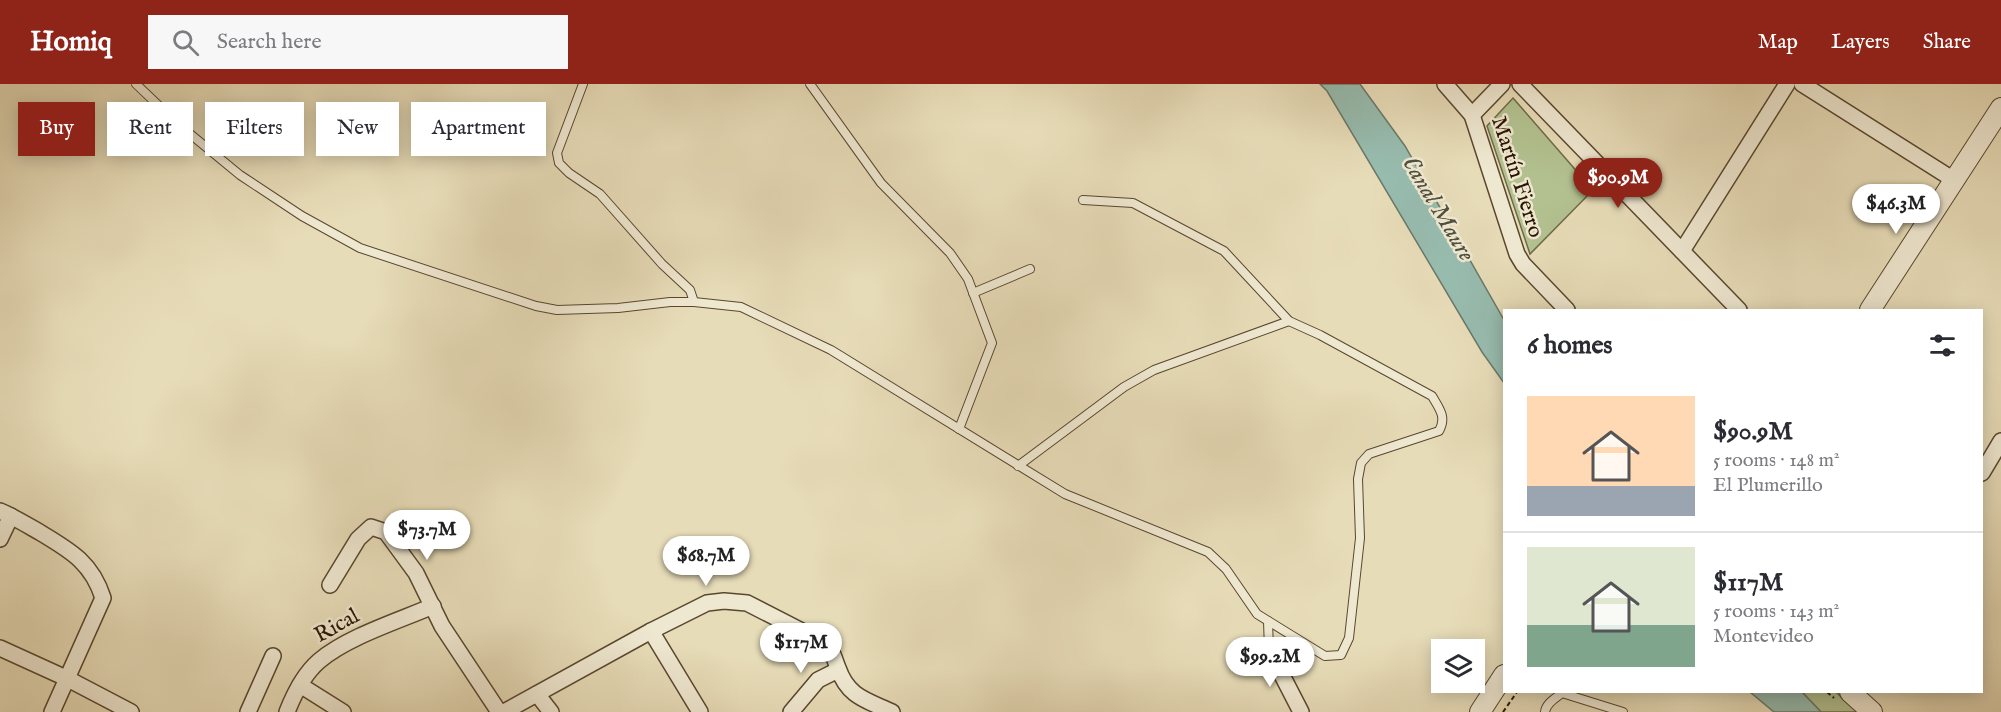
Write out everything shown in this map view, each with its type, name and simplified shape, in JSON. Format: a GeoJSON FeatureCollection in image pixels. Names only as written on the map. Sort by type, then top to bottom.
{"type":"FeatureCollection","features":[{"type":"Feature","properties":{"kind":"street","name":"Martín Fierro"},"geometry":{"type":"LineString","coordinates":[[1445,84],[1472,115],[1517,254],[1523,264],[1566,309]]}},
{"type":"Feature","properties":{"kind":"street"},"geometry":{"type":"LineString","coordinates":[[1472,115],[1502,84]]}},
{"type":"Feature","properties":{"kind":"street"},"geometry":{"type":"LineString","coordinates":[[1520,84],[1738,309]]}},
{"type":"Feature","properties":{"kind":"street"},"geometry":{"type":"LineString","coordinates":[[1682,251],[1787,84]]}},
{"type":"Feature","properties":{"kind":"street"},"geometry":{"type":"LineString","coordinates":[[1802,84],[1954,180]]}},
{"type":"Feature","properties":{"kind":"street"},"geometry":{"type":"LineString","coordinates":[[1871,309],[2001,108]]}},
{"type":"Feature","properties":{"kind":"street"},"geometry":{"type":"LineString","coordinates":[[1983,471],[2001,441]]}},
{"type":"Feature","properties":{"kind":"street"},"geometry":{"type":"LineString","coordinates":[[0,539],[5,513],[74,553],[88,567],[99,584],[104,598],[52,712]]}},
{"type":"Feature","properties":{"kind":"street"},"geometry":{"type":"LineString","coordinates":[[330,585],[358,539],[370,527],[386,532],[416,573],[442,626],[499,712]]}},
{"type":"Feature","properties":{"kind":"street"},"geometry":{"type":"LineString","coordinates":[[504,712],[651,631],[707,603],[724,601],[747,603],[825,643],[832,650],[846,688],[854,695],[892,712]]}},
{"type":"Feature","properties":{"kind":"street","name":"Rical"},"geometry":{"type":"LineString","coordinates":[[287,712],[294,692],[318,662],[346,644],[433,606]]}},
{"type":"Feature","properties":{"kind":"street"},"geometry":{"type":"LineString","coordinates":[[651,631],[700,712]]}},
{"type":"Feature","properties":{"kind":"street"},"geometry":{"type":"LineString","coordinates":[[0,648],[68,679],[131,712]]}},
{"type":"Feature","properties":{"kind":"street"},"geometry":{"type":"LineString","coordinates":[[1269,650],[1301,712]]}},
{"type":"Feature","properties":{"kind":"street"},"geometry":{"type":"LineString","coordinates":[[248,712],[273,656]]}},
{"type":"Feature","properties":{"kind":"street"},"geometry":{"type":"LineString","coordinates":[[791,712],[818,680],[838,670]]}},
{"type":"Feature","properties":{"kind":"street"},"geometry":{"type":"LineString","coordinates":[[1480,712],[1503,677]]}},
{"type":"Feature","properties":{"kind":"street"},"geometry":{"type":"LineString","coordinates":[[300,685],[343,712]]}},
{"type":"Feature","properties":{"kind":"street"},"geometry":{"type":"LineString","coordinates":[[1851,693],[1872,712]]}},
{"type":"Feature","properties":{"kind":"street"},"geometry":{"type":"LineString","coordinates":[[537,694],[551,712]]}},
{"type":"Feature","properties":{"kind":"lane"},"geometry":{"type":"LineString","coordinates":[[135,84],[178,124],[240,175],[302,216],[360,248],[536,306],[557,310],[618,308],[670,302],[741,307],[831,350],[1065,495],[1208,552],[1226,569],[1257,614],[1324,656],[1341,655],[1348,638],[1360,538],[1358,479],[1361,463],[1369,454],[1439,431],[1443,423],[1442,413],[1431,396],[1320,335],[1289,321],[1224,251],[1133,203],[1083,200]]}},
{"type":"Feature","properties":{"kind":"lane"},"geometry":{"type":"LineString","coordinates":[[583,84],[557,153],[559,163],[568,173],[600,194],[662,264],[690,290],[694,302]]}},
{"type":"Feature","properties":{"kind":"lane"},"geometry":{"type":"LineString","coordinates":[[810,84],[881,183],[951,254],[968,279],[992,343],[959,429]]}},
{"type":"Feature","properties":{"kind":"lane"},"geometry":{"type":"LineString","coordinates":[[973,293],[1030,269]]}},
{"type":"Feature","properties":{"kind":"lane"},"geometry":{"type":"LineString","coordinates":[[1018,465],[1124,387],[1154,370],[1289,321]]}},
{"type":"Feature","properties":{"kind":"lane"},"geometry":{"type":"LineString","coordinates":[[1268,621],[1269,650]]}},
{"type":"Feature","properties":{"kind":"lane"},"geometry":{"type":"LineString","coordinates":[[1545,712],[1545,708],[1562,693],[1623,712]]}},
{"type":"Feature","properties":{"kind":"path"},"geometry":{"type":"LineString","coordinates":[[1503,712],[1516,693]]}},
{"type":"Feature","properties":{"kind":"green space"},"geometry":{"type":"Polygon","coordinates":[[[1513,98],[1593,190],[1530,254],[1487,126],[1513,98]]]}},
{"type":"Feature","properties":{"kind":"green space"},"geometry":{"type":"Polygon","coordinates":[[[1803,693],[1837,693],[1857,712],[1821,712],[1803,693]]]}},
{"type":"Feature","properties":{"kind":"water","name":"Canal Maure"},"geometry":{"type":"Polygon","coordinates":[[[1320,84],[1360,84],[1405,146],[1503,318],[1503,382],[1482,352],[1327,91],[1320,84]]]}},
{"type":"Feature","properties":{"kind":"water"},"geometry":{"type":"Polygon","coordinates":[[[1751,693],[1803,693],[1821,712],[1774,712],[1751,693]]]}}]}
